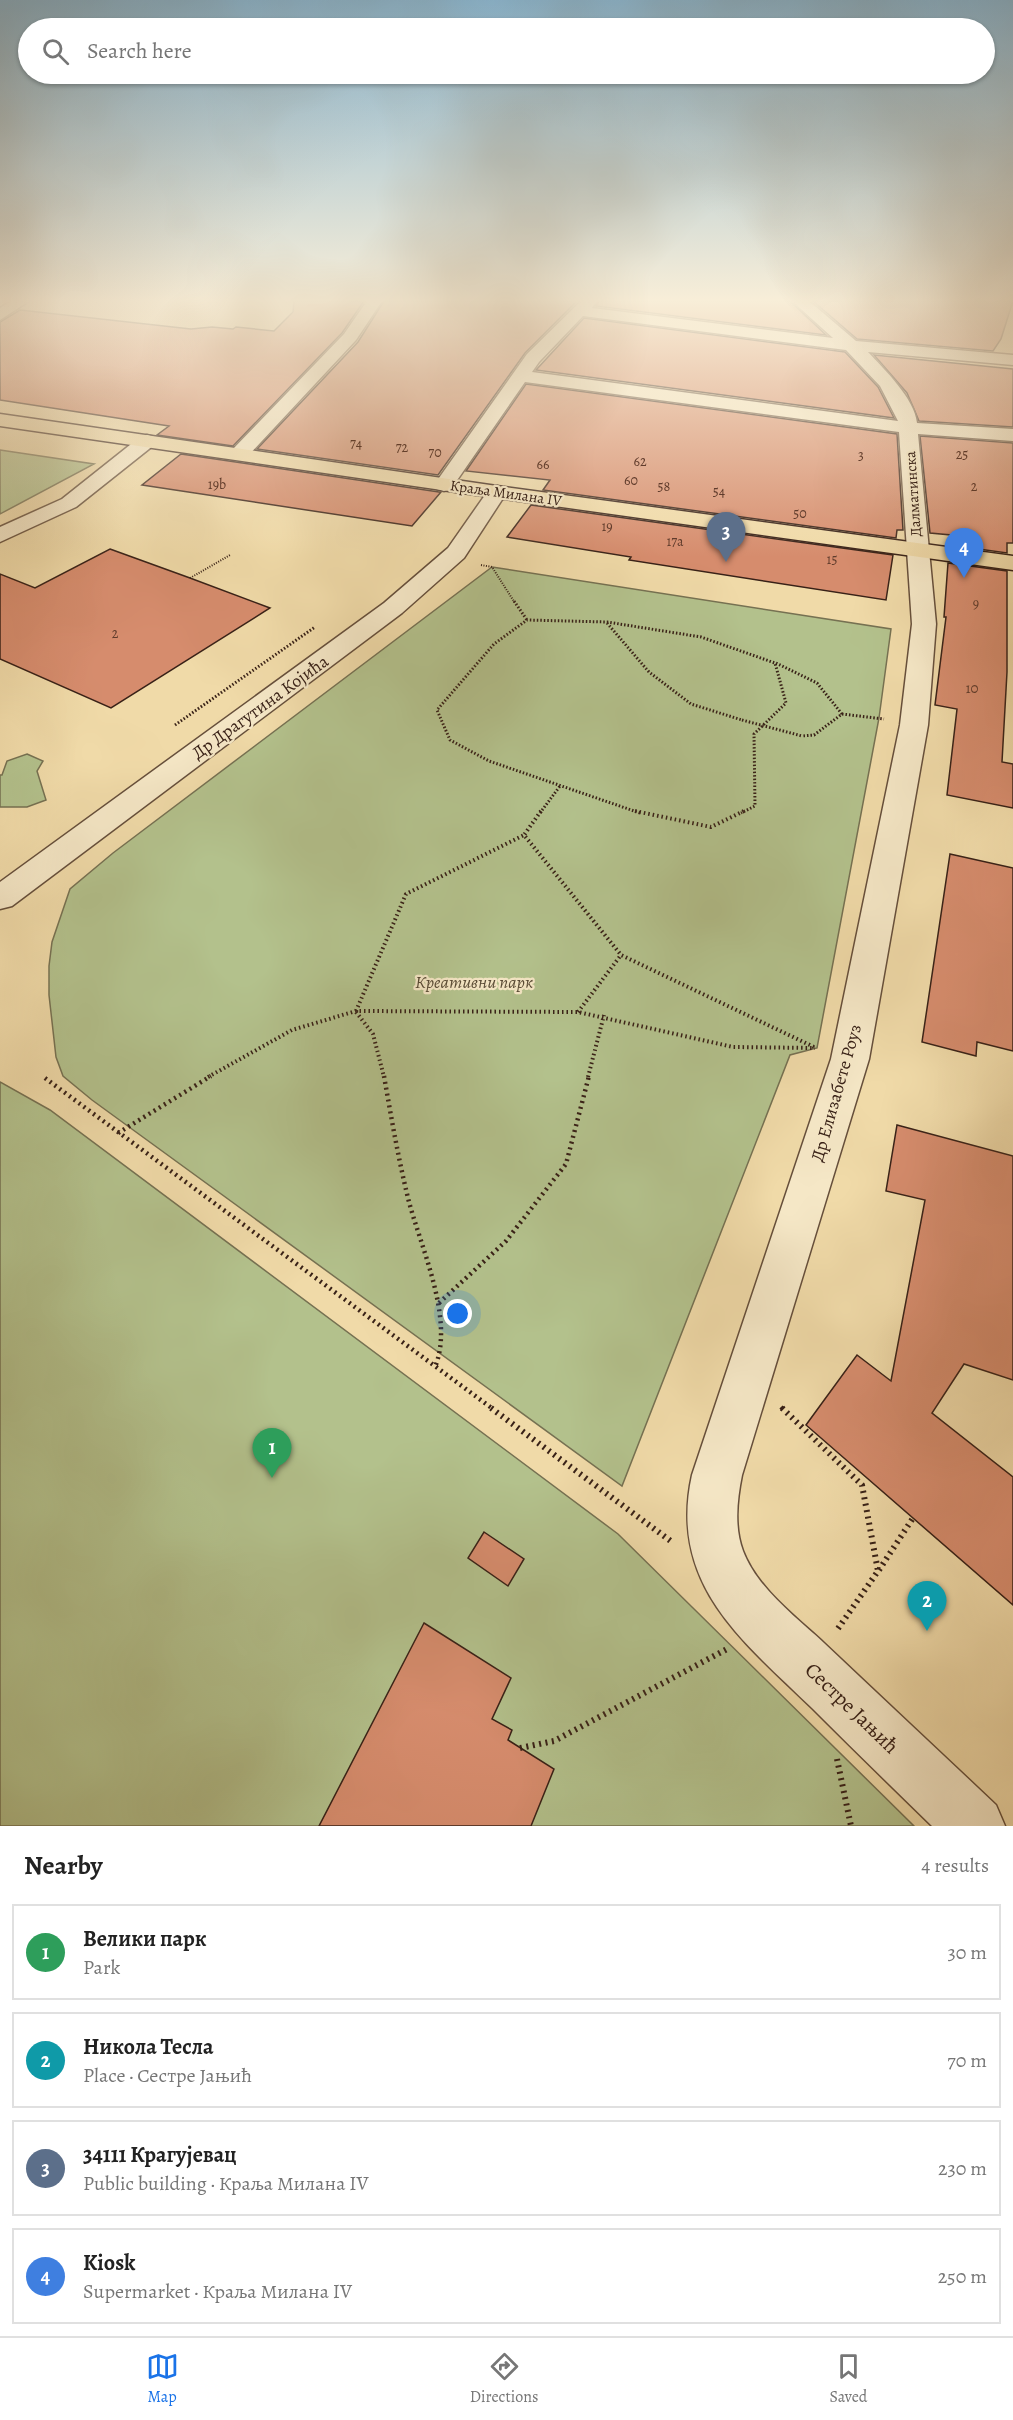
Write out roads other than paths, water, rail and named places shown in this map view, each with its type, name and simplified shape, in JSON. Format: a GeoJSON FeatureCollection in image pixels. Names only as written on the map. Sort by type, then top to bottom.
{"type":"FeatureCollection","features":[{"type":"Feature","properties":{"kind":"main road","name":"Краља Милана IV"},"geometry":{"type":"LineString","coordinates":[[0,420],[444,485],[1013,563]]}},
{"type":"Feature","properties":{"kind":"street"},"geometry":{"type":"LineString","coordinates":[[239,454],[304,386]]}},
{"type":"Feature","properties":{"kind":"street"},"geometry":{"type":"LineString","coordinates":[[444,485],[513,386]]}},
{"type":"Feature","properties":{"kind":"street"},"geometry":{"type":"LineString","coordinates":[[596,386],[909,428],[1013,435]]}},
{"type":"Feature","properties":{"kind":"street","name":"Далматинска"},"geometry":{"type":"LineString","coordinates":[[888,386],[907,417],[909,428],[918,550]]}},
{"type":"Feature","properties":{"kind":"street"},"geometry":{"type":"LineString","coordinates":[[0,535],[69,503],[147,441]]}},
{"type":"Feature","properties":{"kind":"street","name":"Др Драгутина Којића"},"geometry":{"type":"LineString","coordinates":[[0,898],[393,608],[456,553],[497,492]]}},
{"type":"Feature","properties":{"kind":"street","name":"Др Елизабете Роуз"},"geometry":{"type":"LineString","coordinates":[[733,1587],[716,1551],[711,1526],[711,1500],[717,1474],[850,1059],[914,725],[924,624],[918,550]]}},
{"type":"Feature","properties":{"kind":"street","name":"Сестре Јањић"},"geometry":{"type":"LineString","coordinates":[[733,1587],[769,1627],[975,1826]]}},
{"type":"Feature","properties":{"kind":"place","name":"34111 Крагујевац"},"geometry":{"type":"Point","coordinates":[726,562]}},
{"type":"Feature","properties":{"kind":"place","name":"Kiosk"},"geometry":{"type":"Point","coordinates":[964,578]}},
{"type":"Feature","properties":{"kind":"place","name":"Велики парк"},"geometry":{"type":"Point","coordinates":[272,1478]}},
{"type":"Feature","properties":{"kind":"place","name":"Никола Тесла"},"geometry":{"type":"Point","coordinates":[927,1631]}},
{"type":"Feature","properties":{"kind":"park label","name":"Креативни парк"},"geometry":{"type":"Point","coordinates":[474,982]}}]}
